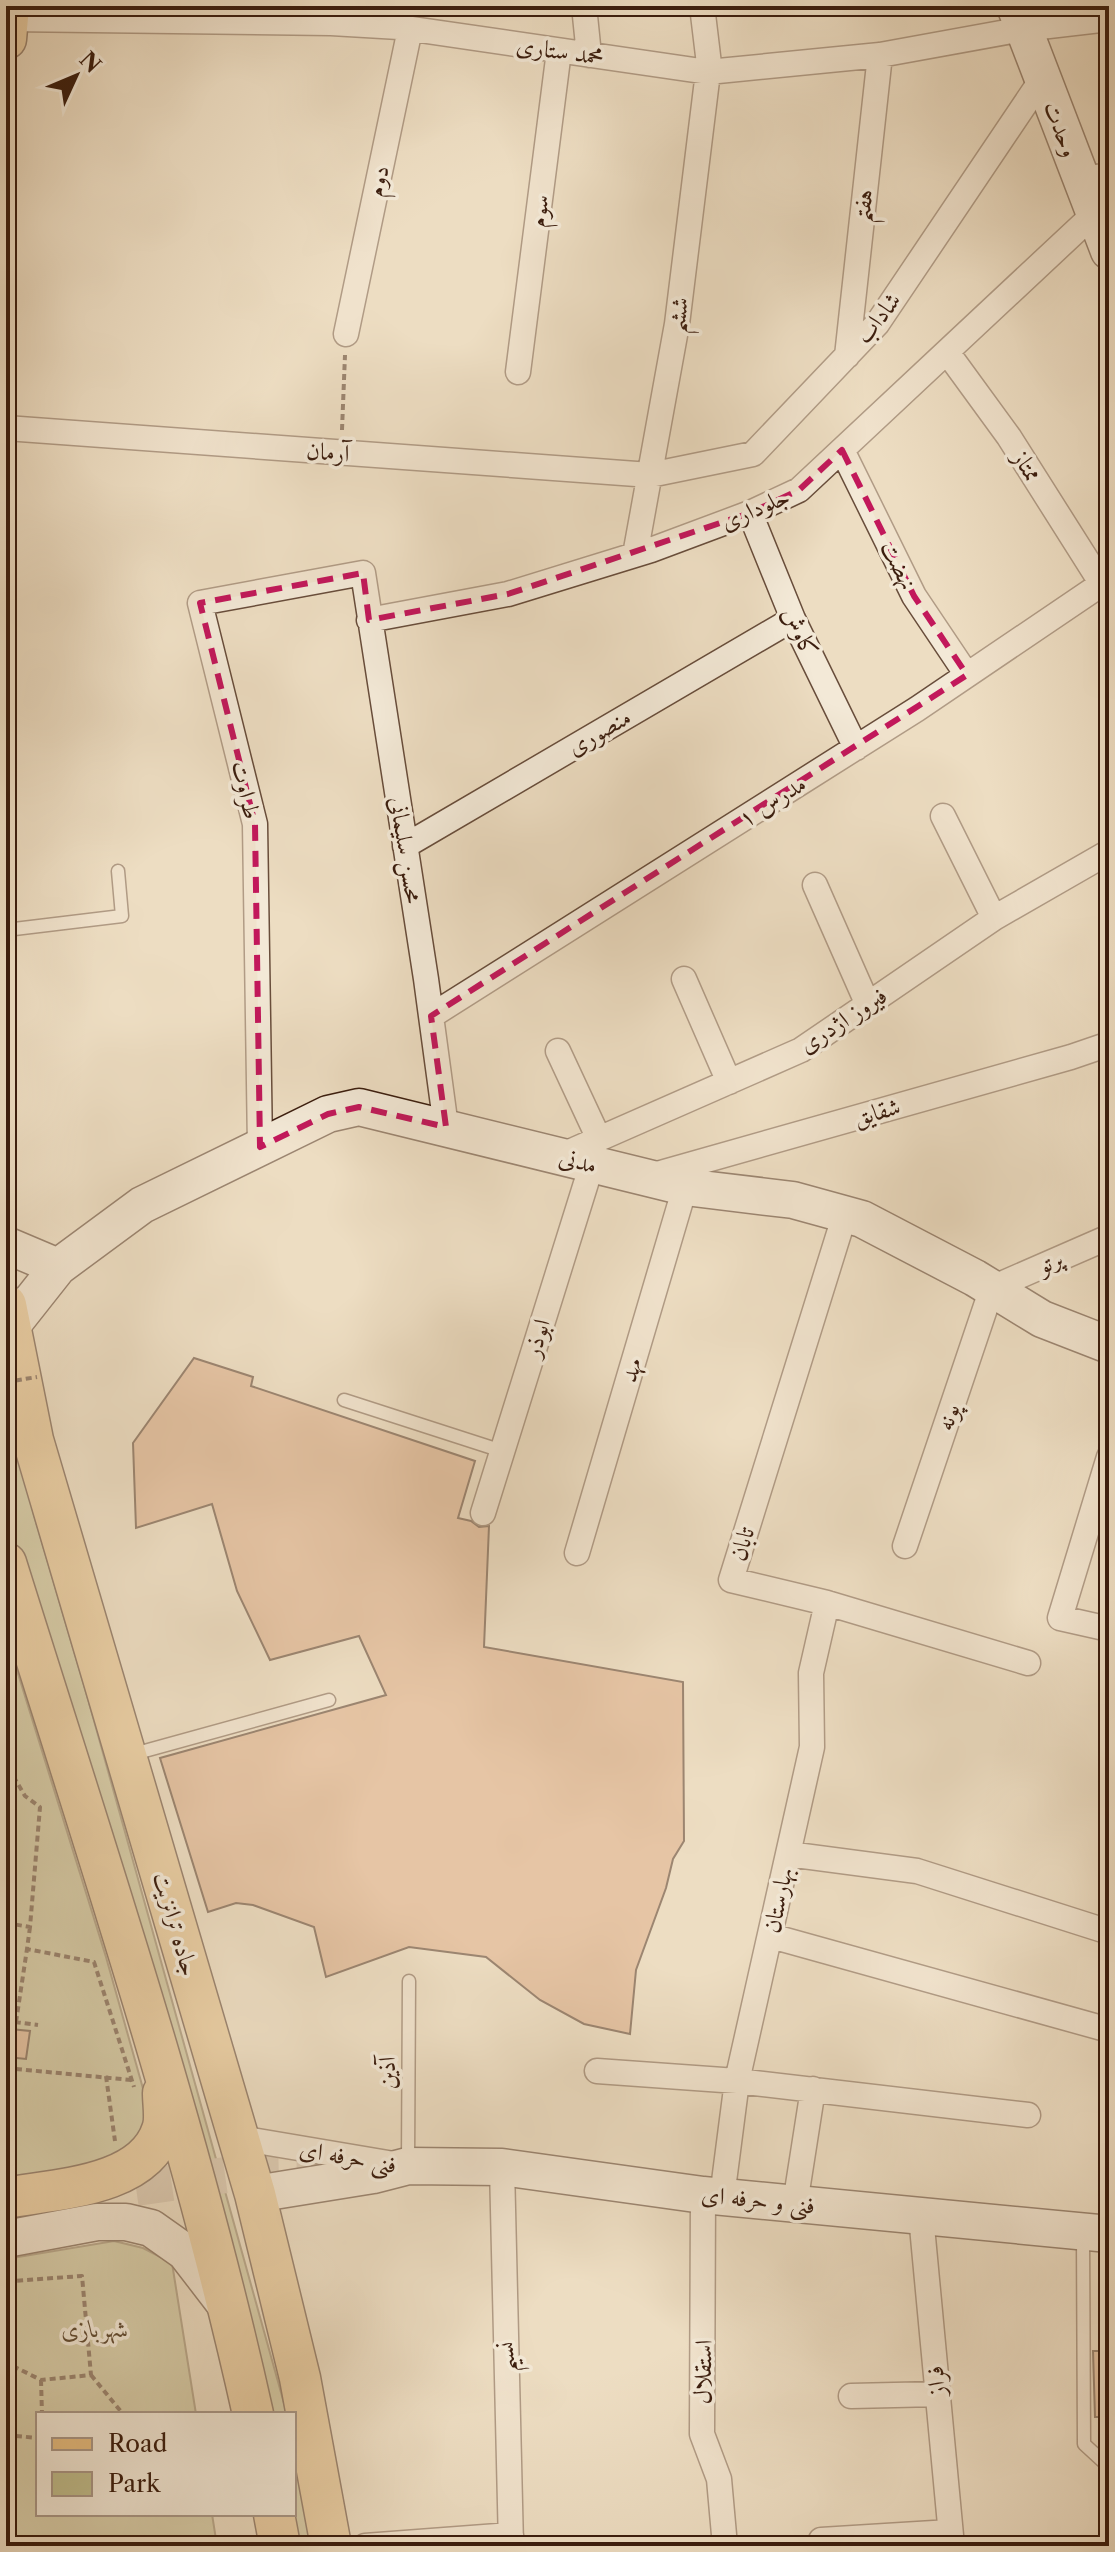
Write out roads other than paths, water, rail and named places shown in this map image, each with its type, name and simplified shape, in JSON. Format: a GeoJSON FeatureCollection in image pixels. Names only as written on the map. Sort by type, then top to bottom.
{"type":"FeatureCollection","features":[{"type":"Feature","properties":{"kind":"main road","name":"جاده ترانزیت"},"geometry":{"type":"LineString","coordinates":[[7,1317],[17,1424],[127,1755],[255,2194],[300,2378],[331,2546]]}},
{"type":"Feature","properties":{"kind":"main road"},"geometry":{"type":"LineString","coordinates":[[6,1563],[163,2069],[229,2309],[253,2412]]}},
{"type":"Feature","properties":{"kind":"main road"},"geometry":{"type":"LineString","coordinates":[[6,2198],[113,2178],[134,2165],[151,2149],[163,2129],[163,2069]]}},
{"type":"Feature","properties":{"kind":"main road"},"geometry":{"type":"LineString","coordinates":[[274,2516],[280,2546]]}},
{"type":"Feature","properties":{"kind":"street"},"geometry":{"type":"LineString","coordinates":[[584,6],[589,55]]}},
{"type":"Feature","properties":{"kind":"street","name":"ششم"},"geometry":{"type":"LineString","coordinates":[[635,555],[677,324],[708,72],[702,6]]}},
{"type":"Feature","properties":{"kind":"street","name":"محمد ستاری"},"geometry":{"type":"LineString","coordinates":[[8,21],[336,15],[410,29],[708,72],[880,55],[1019,18],[1109,19]]}},
{"type":"Feature","properties":{"kind":"street","name":"وحدت"},"geometry":{"type":"LineString","coordinates":[[1019,18],[1042,79],[1094,177],[1094,214],[1109,251]]}},
{"type":"Feature","properties":{"kind":"street","name":"دوم"},"geometry":{"type":"LineString","coordinates":[[346,334],[410,29]]}},
{"type":"Feature","properties":{"kind":"street","name":"سوم"},"geometry":{"type":"LineString","coordinates":[[518,372],[559,51]]}},
{"type":"Feature","properties":{"kind":"street","name":"هفتم"},"geometry":{"type":"LineString","coordinates":[[847,356],[880,55]]}},
{"type":"Feature","properties":{"kind":"street","name":"شاداب"},"geometry":{"type":"LineString","coordinates":[[650,475],[753,454],[877,324],[1042,79]]}},
{"type":"Feature","properties":{"kind":"street","name":"جلوداری"},"geometry":{"type":"LineString","coordinates":[[369,620],[508,594],[635,555],[750,513],[799,490],[1094,214]]}},
{"type":"Feature","properties":{"kind":"street","name":"ممتاز"},"geometry":{"type":"LineString","coordinates":[[947,352],[1009,437],[1106,581]]}},
{"type":"Feature","properties":{"kind":"street","name":"آرمان"},"geometry":{"type":"LineString","coordinates":[[6,428],[650,475]]}},
{"type":"Feature","properties":{"kind":"street","name":"نهضت"},"geometry":{"type":"LineString","coordinates":[[842,450],[914,596],[967,675]]}},
{"type":"Feature","properties":{"kind":"street","name":"کاوش"},"geometry":{"type":"LineString","coordinates":[[750,513],[793,619],[856,748]]}},
{"type":"Feature","properties":{"kind":"street","name":"محسن سلیمانی"},"geometry":{"type":"LineString","coordinates":[[363,573],[446,1127]]}},
{"type":"Feature","properties":{"kind":"street","name":"طراوت"},"geometry":{"type":"LineString","coordinates":[[260,1147],[255,824],[200,603],[363,573]]}},
{"type":"Feature","properties":{"kind":"street","name":"مدرس ۱"},"geometry":{"type":"LineString","coordinates":[[431,1016],[856,748],[1106,581]]}},
{"type":"Feature","properties":{"kind":"street","name":"منصوری"},"geometry":{"type":"LineString","coordinates":[[405,846],[793,619]]}},
{"type":"Feature","properties":{"kind":"street"},"geometry":{"type":"LineString","coordinates":[[943,816],[994,918]]}},
{"type":"Feature","properties":{"kind":"street","name":"فیروز اژدری"},"geometry":{"type":"LineString","coordinates":[[584,1153],[801,1050],[994,918],[1109,852]]}},
{"type":"Feature","properties":{"kind":"street"},"geometry":{"type":"LineString","coordinates":[[815,885],[868,1005]]}},
{"type":"Feature","properties":{"kind":"street"},"geometry":{"type":"LineString","coordinates":[[684,979],[729,1082]]}},
{"type":"Feature","properties":{"kind":"street","name":"شقایق"},"geometry":{"type":"LineString","coordinates":[[645,1177],[1056,1062],[1109,1044]]}},
{"type":"Feature","properties":{"kind":"street"},"geometry":{"type":"LineString","coordinates":[[558,1051],[584,1153]]}},
{"type":"Feature","properties":{"kind":"street","name":"مدنی"},"geometry":{"type":"LineString","coordinates":[[7,1317],[58,1267],[142,1205],[328,1114],[359,1107],[584,1153],[645,1177],[685,1187],[793,1200],[862,1219],[992,1288],[1042,1319],[1109,1345]]}},
{"type":"Feature","properties":{"kind":"street","name":"ابوذر"},"geometry":{"type":"LineString","coordinates":[[483,1513],[584,1153]]}},
{"type":"Feature","properties":{"kind":"street","name":"مهد"},"geometry":{"type":"LineString","coordinates":[[577,1553],[685,1187]]}},
{"type":"Feature","properties":{"kind":"street","name":"تابان"},"geometry":{"type":"LineString","coordinates":[[845,1214],[731,1580],[827,1603],[1028,1663]]}},
{"type":"Feature","properties":{"kind":"street","name":"پرتو"},"geometry":{"type":"LineString","coordinates":[[992,1288],[1109,1237]]}},
{"type":"Feature","properties":{"kind":"street"},"geometry":{"type":"LineString","coordinates":[[6,1245],[58,1267]]}},
{"type":"Feature","properties":{"kind":"street","name":"پونه"},"geometry":{"type":"LineString","coordinates":[[905,1546],[992,1288]]}},
{"type":"Feature","properties":{"kind":"street"},"geometry":{"type":"LineString","coordinates":[[1109,1457],[1060,1618],[1109,1629]]}},
{"type":"Feature","properties":{"kind":"street","name":"بهارستان"},"geometry":{"type":"LineString","coordinates":[[712,2196],[812,1747],[811,1673],[827,1603]]}},
{"type":"Feature","properties":{"kind":"street"},"geometry":{"type":"LineString","coordinates":[[788,1854],[917,1871],[1109,1932]]}},
{"type":"Feature","properties":{"kind":"street"},"geometry":{"type":"LineString","coordinates":[[771,1936],[1109,2030]]}},
{"type":"Feature","properties":{"kind":"street"},"geometry":{"type":"LineString","coordinates":[[597,2071],[737,2081],[1028,2115]]}},
{"type":"Feature","properties":{"kind":"street"},"geometry":{"type":"LineString","coordinates":[[795,2204],[813,2089]]}},
{"type":"Feature","properties":{"kind":"street","name":"فنی حرفه ای"},"geometry":{"type":"LineString","coordinates":[[239,2138],[408,2166]]}},
{"type":"Feature","properties":{"kind":"street","name":"فنی حرفه ای"},"geometry":{"type":"LineString","coordinates":[[255,2194],[373,2175],[408,2166]]}},
{"type":"Feature","properties":{"kind":"street","name":"فنی و حرفه ای"},"geometry":{"type":"LineString","coordinates":[[408,2166],[502,2167],[712,2196],[1096,2233]]}},
{"type":"Feature","properties":{"kind":"street","name":"نسيم"},"geometry":{"type":"LineString","coordinates":[[502,2167],[511,2541]]}},
{"type":"Feature","properties":{"kind":"street"},"geometry":{"type":"LineString","coordinates":[[6,2213],[136,2188]]}},
{"type":"Feature","properties":{"kind":"street","name":"استقلال"},"geometry":{"type":"LineString","coordinates":[[712,2196],[702,2434],[719,2479],[725,2546]]}},
{"type":"Feature","properties":{"kind":"street","name":"فراز"},"geometry":{"type":"LineString","coordinates":[[921,2216],[951,2539]]}},
{"type":"Feature","properties":{"kind":"street"},"geometry":{"type":"LineString","coordinates":[[6,2239],[97,2222],[126,2222],[151,2228],[185,2252],[229,2309]]}},
{"type":"Feature","properties":{"kind":"street"},"geometry":{"type":"LineString","coordinates":[[851,2396],[938,2394]]}},
{"type":"Feature","properties":{"kind":"street"},"geometry":{"type":"LineString","coordinates":[[821,2540],[951,2539]]}},
{"type":"Feature","properties":{"kind":"street"},"geometry":{"type":"LineString","coordinates":[[365,2546],[511,2541]]}},
{"type":"Feature","properties":{"kind":"lane"},"geometry":{"type":"LineString","coordinates":[[6,930],[122,916],[118,871]]}},
{"type":"Feature","properties":{"kind":"lane"},"geometry":{"type":"LineString","coordinates":[[344,1400],[502,1451]]}},
{"type":"Feature","properties":{"kind":"lane"},"geometry":{"type":"LineString","coordinates":[[127,1755],[329,1700]]}},
{"type":"Feature","properties":{"kind":"lane","name":"آذین"},"geometry":{"type":"LineString","coordinates":[[408,2166],[409,1981]]}},
{"type":"Feature","properties":{"kind":"lane"},"geometry":{"type":"LineString","coordinates":[[1096,2233],[1084,2444],[1109,2467]]}},
{"type":"Feature","properties":{"kind":"tunnel"},"geometry":{"type":"LineString","coordinates":[[136,2188],[260,2170],[345,2168]]}},
{"type":"Feature","properties":{"kind":"park label","name":"شهربازی"},"geometry":{"type":"Point","coordinates":[95,2329]}}]}
